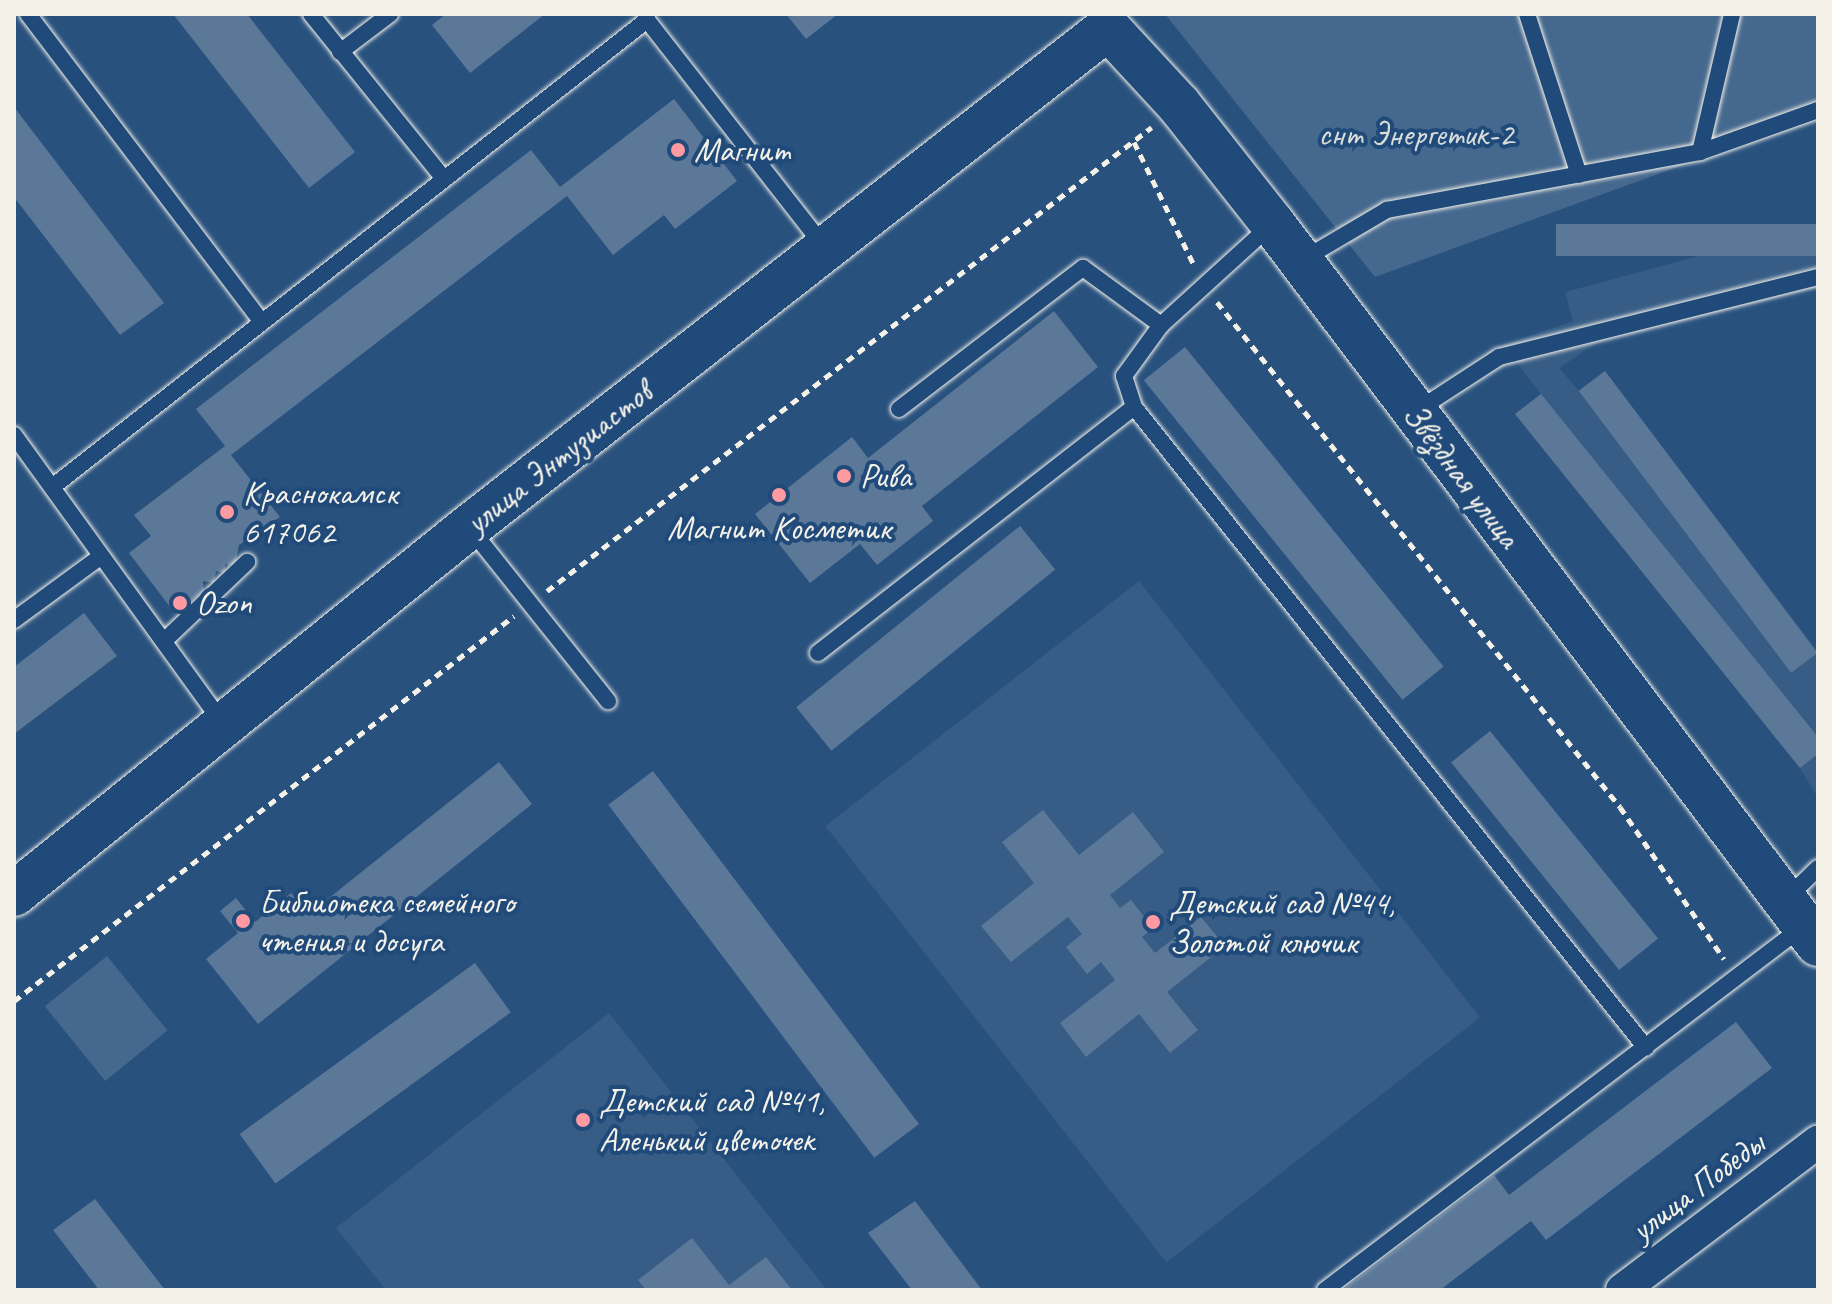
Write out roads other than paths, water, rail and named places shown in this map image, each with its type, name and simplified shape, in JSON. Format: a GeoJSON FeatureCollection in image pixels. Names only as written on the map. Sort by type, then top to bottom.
{"type":"FeatureCollection","features":[{"type":"Feature","properties":{"kind":"street","name":"Звёздная улица"},"geometry":{"type":"LineString","coordinates":[[1108,21],[1273,224],[1802,923]]}},
{"type":"Feature","properties":{"kind":"street","name":"улица Энтузиастов"},"geometry":{"type":"LineString","coordinates":[[14,894],[225,727],[469,527],[827,251],[1108,21]]}},
{"type":"Feature","properties":{"kind":"street","name":"улица Победы"},"geometry":{"type":"LineString","coordinates":[[1622,1290],[1818,1142]]}},
{"type":"Feature","properties":{"kind":"lane"},"geometry":{"type":"LineString","coordinates":[[28,14],[261,321]]}},
{"type":"Feature","properties":{"kind":"lane"},"geometry":{"type":"LineString","coordinates":[[311,14],[444,179]]}},
{"type":"Feature","properties":{"kind":"lane"},"geometry":{"type":"LineString","coordinates":[[340,52],[390,14]]}},
{"type":"Feature","properties":{"kind":"lane"},"geometry":{"type":"LineString","coordinates":[[1527,14],[1579,175]]}},
{"type":"Feature","properties":{"kind":"lane"},"geometry":{"type":"LineString","coordinates":[[1700,152],[1732,14]]}},
{"type":"Feature","properties":{"kind":"lane"},"geometry":{"type":"LineString","coordinates":[[55,485],[647,20],[827,251]]}},
{"type":"Feature","properties":{"kind":"lane"},"geometry":{"type":"LineString","coordinates":[[1301,261],[1387,210],[1700,152],[1818,110]]}},
{"type":"Feature","properties":{"kind":"lane"},"geometry":{"type":"LineString","coordinates":[[1273,224],[1161,325],[1124,376],[1134,407],[1646,1048]]}},
{"type":"Feature","properties":{"kind":"lane"},"geometry":{"type":"LineString","coordinates":[[899,409],[1083,268],[1161,325]]}},
{"type":"Feature","properties":{"kind":"lane"},"geometry":{"type":"LineString","coordinates":[[1414,412],[1499,357],[1818,277]]}},
{"type":"Feature","properties":{"kind":"lane"},"geometry":{"type":"LineString","coordinates":[[818,653],[1134,407]]}},
{"type":"Feature","properties":{"kind":"lane"},"geometry":{"type":"LineString","coordinates":[[14,435],[55,485],[100,557],[225,727]]}},
{"type":"Feature","properties":{"kind":"lane"},"geometry":{"type":"LineString","coordinates":[[469,527],[608,701]]}},
{"type":"Feature","properties":{"kind":"lane"},"geometry":{"type":"LineString","coordinates":[[14,620],[100,557]]}},
{"type":"Feature","properties":{"kind":"lane"},"geometry":{"type":"LineString","coordinates":[[164,641],[247,562]]}},
{"type":"Feature","properties":{"kind":"lane"},"geometry":{"type":"LineString","coordinates":[[1325,1290],[1738,979],[1802,923],[1818,868]]}},
{"type":"Feature","properties":{"kind":"place","name":"Магнит"},"geometry":{"type":"Point","coordinates":[678,150]}},
{"type":"Feature","properties":{"kind":"place","name":"Рива"},"geometry":{"type":"Point","coordinates":[844,476]}},
{"type":"Feature","properties":{"kind":"place","name":"Магнит Косметик"},"geometry":{"type":"Point","coordinates":[779,495]}},
{"type":"Feature","properties":{"kind":"place","name":"Краснокамск 617062"},"geometry":{"type":"Point","coordinates":[227,512]}},
{"type":"Feature","properties":{"kind":"place","name":"Ozon"},"geometry":{"type":"Point","coordinates":[180,603]}},
{"type":"Feature","properties":{"kind":"place","name":"Библиотека семейного чтения и досуга"},"geometry":{"type":"Point","coordinates":[243,921]}},
{"type":"Feature","properties":{"kind":"place","name":"Детский сад №44, Золотой ключик"},"geometry":{"type":"Point","coordinates":[1153,922]}},
{"type":"Feature","properties":{"kind":"place","name":"Детский сад №41, Аленький цветочек"},"geometry":{"type":"Point","coordinates":[583,1120]}},
{"type":"Feature","properties":{"kind":"park label","name":"снт Энергетик-2"},"geometry":{"type":"Point","coordinates":[1416,134]}}]}
